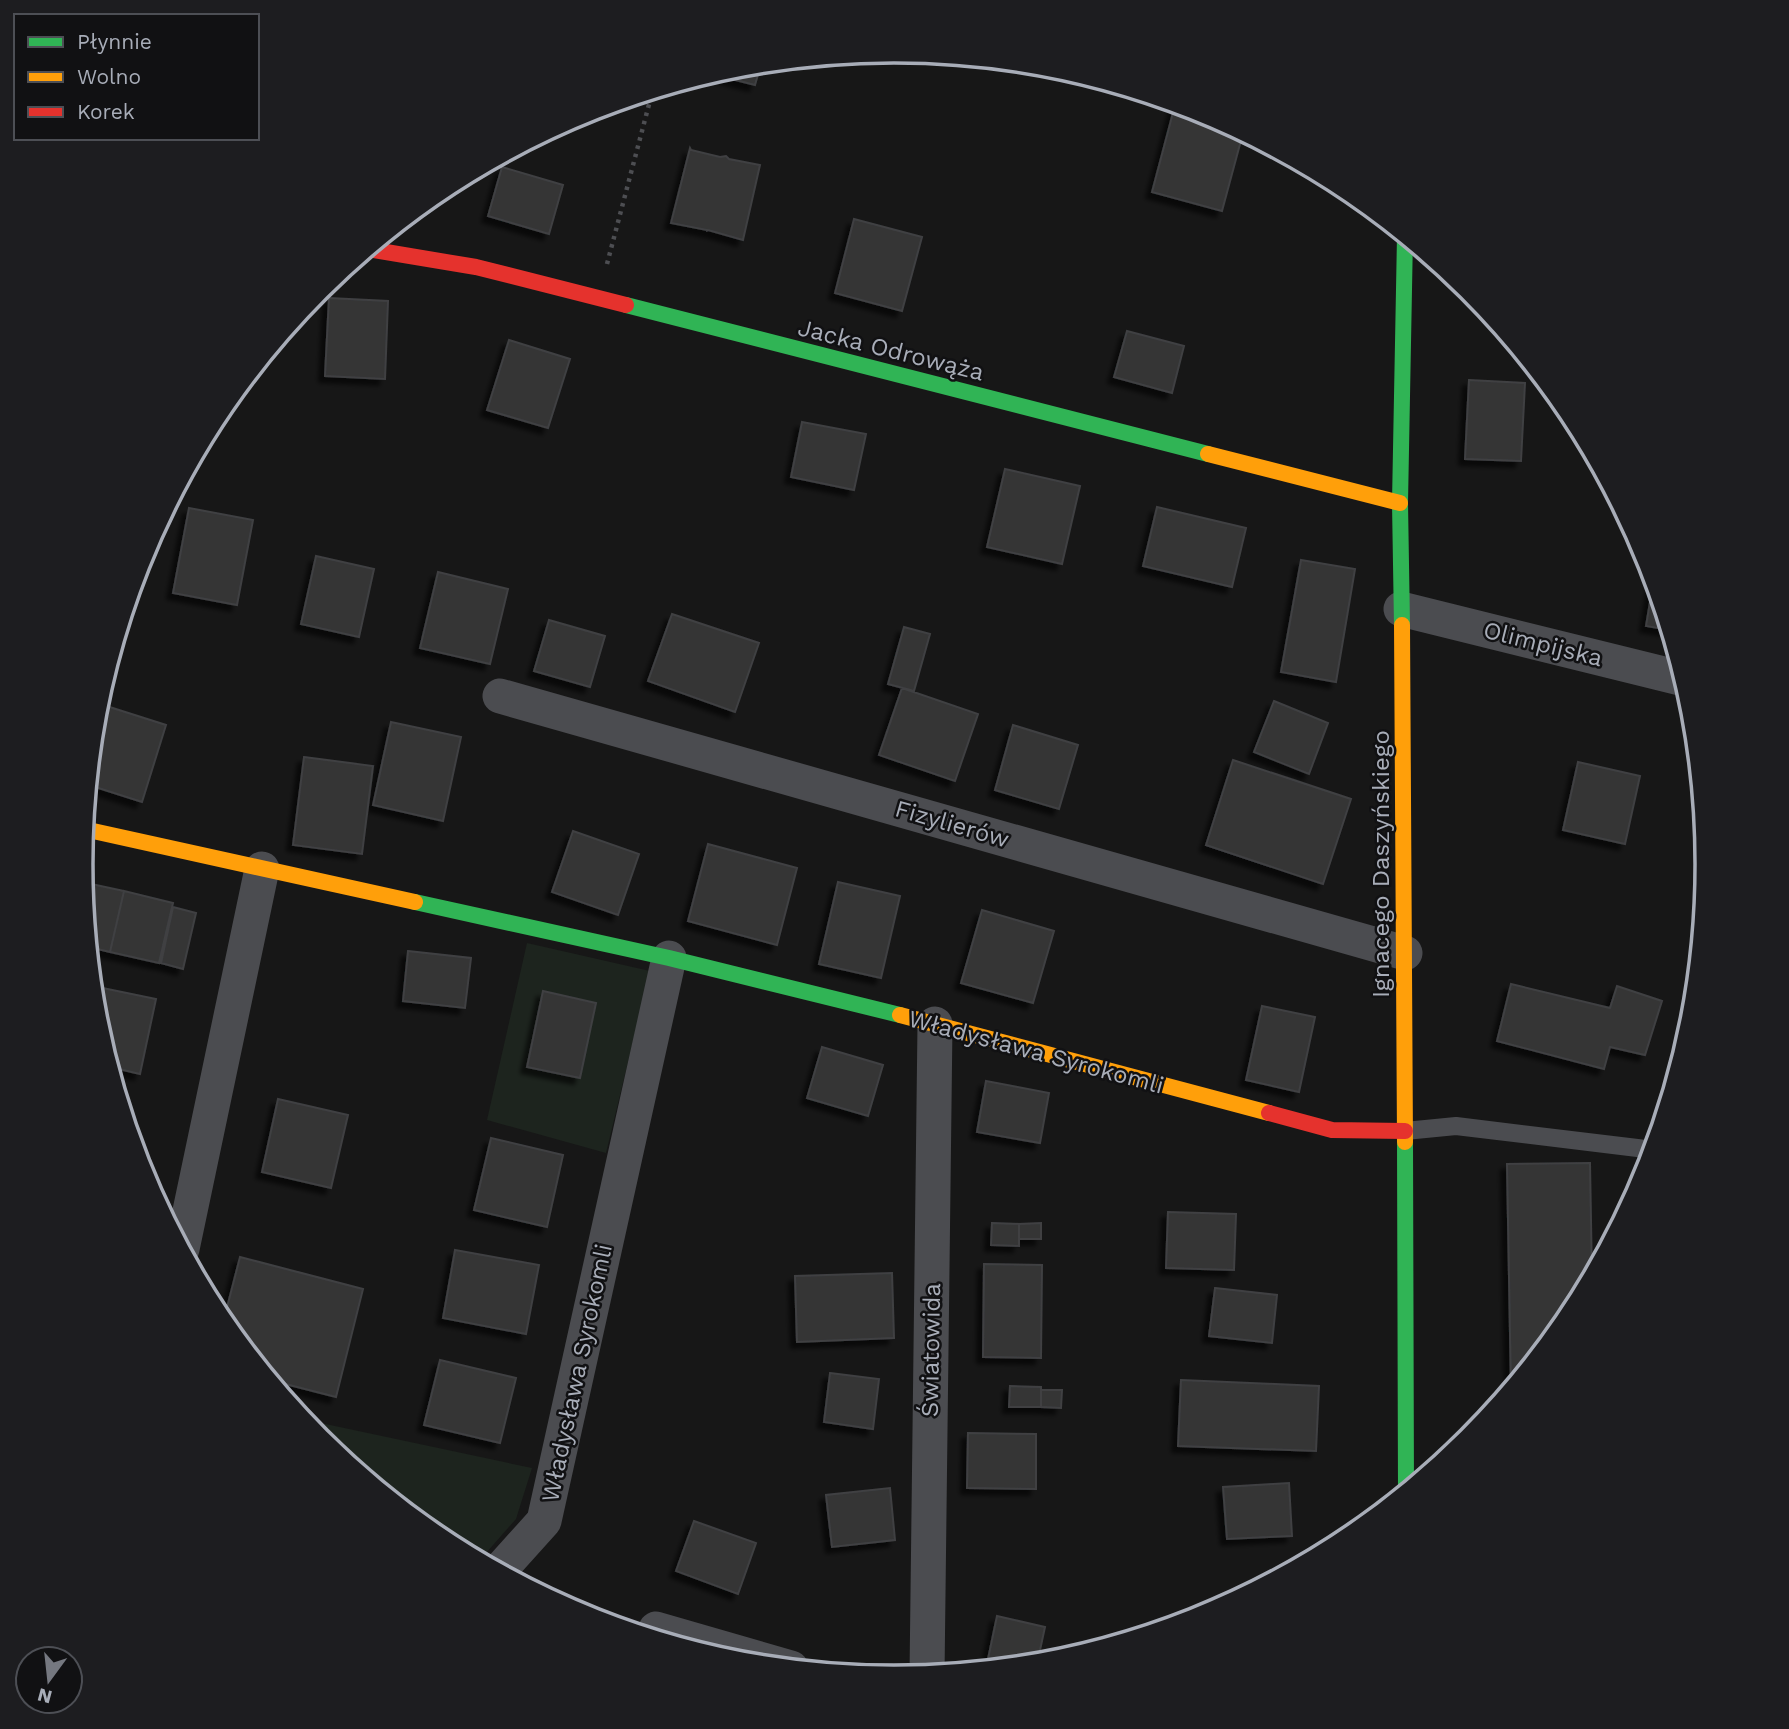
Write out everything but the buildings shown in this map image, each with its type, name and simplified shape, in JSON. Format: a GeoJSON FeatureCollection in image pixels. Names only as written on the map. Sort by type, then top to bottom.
{"type":"FeatureCollection","features":[{"type":"Feature","properties":{"kind":"street","name":"Ignacego Daszyńskiego"},"geometry":{"type":"LineString","coordinates":[[1405,247],[1400,503],[1405,953],[1406,1481]]}},
{"type":"Feature","properties":{"kind":"street","name":"Jacka Odrowąża"},"geometry":{"type":"LineString","coordinates":[[380,251],[476,267],[1400,503]]}},
{"type":"Feature","properties":{"kind":"street","name":"Olimpijska"},"geometry":{"type":"LineString","coordinates":[[1401,609],[1674,676]]}},
{"type":"Feature","properties":{"kind":"street","name":"Fizylierów"},"geometry":{"type":"LineString","coordinates":[[500,695],[1405,953]]}},
{"type":"Feature","properties":{"kind":"street","name":"Władysława Syrokomli"},"geometry":{"type":"LineString","coordinates":[[94,831],[669,958],[935,1024],[1332,1130],[1405,1131]]}},
{"type":"Feature","properties":{"kind":"street"},"geometry":{"type":"LineString","coordinates":[[185,1236],[262,869]]}},
{"type":"Feature","properties":{"kind":"street","name":"Władysława Syrokomli"},"geometry":{"type":"LineString","coordinates":[[504,1564],[544,1521],[669,958]]}},
{"type":"Feature","properties":{"kind":"street","name":"Światowida"},"geometry":{"type":"LineString","coordinates":[[928,1665],[935,1024]]}},
{"type":"Feature","properties":{"kind":"street"},"geometry":{"type":"LineString","coordinates":[[656,1629],[706,1644]]}},
{"type":"Feature","properties":{"kind":"lane"},"geometry":{"type":"LineString","coordinates":[[1405,1131],[1456,1126],[1643,1149]]}},
{"type":"Feature","properties":{"kind":"path"},"geometry":{"type":"LineString","coordinates":[[598,299],[650,102]]}},
{"type":"Feature","properties":{"kind":"shaded area"},"geometry":{"type":"Polygon","coordinates":[[[527,943],[650,971],[606,1153],[487,1120],[527,943]]]}},
{"type":"Feature","properties":{"kind":"shaded area"},"geometry":{"type":"Polygon","coordinates":[[[320,1423],[532,1468],[516,1519],[485,1554],[407,1500],[366,1467],[320,1423]]]}},
{"type":"Feature","properties":{"kind":"traffic: fast"},"geometry":{"type":"LineString","coordinates":[[1402,625],[1400,503],[1405,247]]}},
{"type":"Feature","properties":{"kind":"traffic: fast"},"geometry":{"type":"LineString","coordinates":[[626,305],[1208,454]]}},
{"type":"Feature","properties":{"kind":"traffic: fast"},"geometry":{"type":"LineString","coordinates":[[415,902],[669,958],[900,1015]]}},
{"type":"Feature","properties":{"kind":"traffic: fast"},"geometry":{"type":"LineString","coordinates":[[1405,1142],[1406,1481]]}},
{"type":"Feature","properties":{"kind":"traffic: slow"},"geometry":{"type":"LineString","coordinates":[[1208,454],[1400,503]]}},
{"type":"Feature","properties":{"kind":"traffic: slow"},"geometry":{"type":"LineString","coordinates":[[1402,625],[1405,1142]]}},
{"type":"Feature","properties":{"kind":"traffic: slow"},"geometry":{"type":"LineString","coordinates":[[94,831],[415,902]]}},
{"type":"Feature","properties":{"kind":"traffic: slow"},"geometry":{"type":"LineString","coordinates":[[900,1015],[1269,1113]]}},
{"type":"Feature","properties":{"kind":"traffic: jam"},"geometry":{"type":"LineString","coordinates":[[380,251],[476,267],[626,305]]}},
{"type":"Feature","properties":{"kind":"traffic: jam"},"geometry":{"type":"LineString","coordinates":[[1269,1113],[1332,1130],[1405,1131]]}}]}
